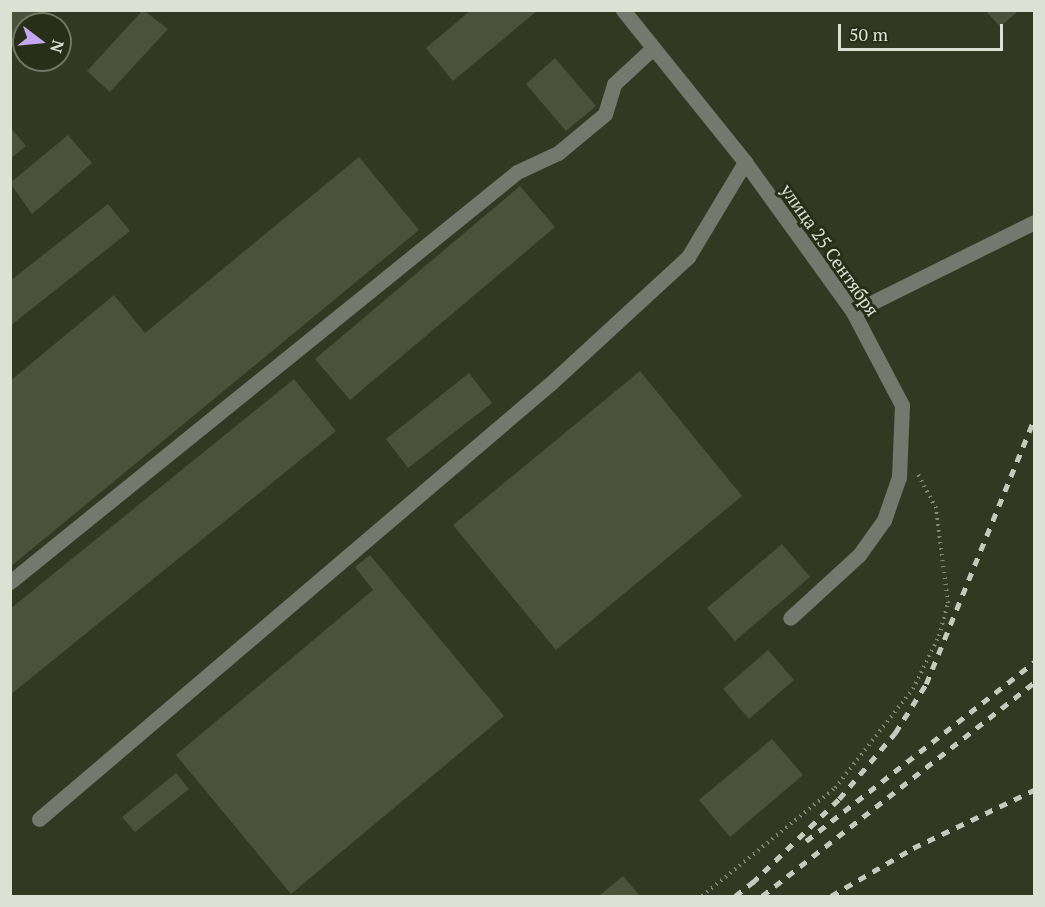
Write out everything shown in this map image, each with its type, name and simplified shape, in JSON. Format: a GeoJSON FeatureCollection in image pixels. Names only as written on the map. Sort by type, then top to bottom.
{"type":"FeatureCollection","features":[{"type":"Feature","properties":{"kind":"street","name":"улица 25 Сентября"},"geometry":{"type":"LineString","coordinates":[[623,10],[745,162],[853,312],[902,405],[903,444],[884,520],[859,555],[790,618]]}},
{"type":"Feature","properties":{"kind":"street"},"geometry":{"type":"LineString","coordinates":[[10,582],[517,172],[566,147],[605,114],[614,84],[652,48]]}},
{"type":"Feature","properties":{"kind":"street"},"geometry":{"type":"LineString","coordinates":[[39,819],[551,383],[688,258],[745,162]]}},
{"type":"Feature","properties":{"kind":"street"},"geometry":{"type":"LineString","coordinates":[[853,312],[1035,222]]}},
{"type":"Feature","properties":{"kind":"path"},"geometry":{"type":"LineString","coordinates":[[702,897],[849,772],[913,689],[939,636],[948,603],[936,508],[903,444]]}},
{"type":"Feature","properties":{"kind":"building"},"geometry":{"type":"Polygon","coordinates":[[[10,10],[34,10],[35,12],[12,12],[12,40],[10,38],[10,10]]]}},
{"type":"Feature","properties":{"kind":"building"},"geometry":{"type":"Polygon","coordinates":[[[143,10],[168,29],[110,92],[87,71],[143,10]]]}},
{"type":"Feature","properties":{"kind":"building"},"geometry":{"type":"Polygon","coordinates":[[[471,10],[538,10],[453,81],[426,48],[471,10]]]}},
{"type":"Feature","properties":{"kind":"building"},"geometry":{"type":"Polygon","coordinates":[[[985,10],[1019,10],[1000,27],[985,10]]]}},
{"type":"Feature","properties":{"kind":"building"},"geometry":{"type":"Polygon","coordinates":[[[555,58],[596,106],[566,131],[526,84],[555,58]]]}},
{"type":"Feature","properties":{"kind":"building"},"geometry":{"type":"Polygon","coordinates":[[[10,127],[26,146],[10,159],[10,127]]]}},
{"type":"Feature","properties":{"kind":"building"},"geometry":{"type":"Polygon","coordinates":[[[68,135],[92,163],[32,214],[10,183],[68,135]]]}},
{"type":"Feature","properties":{"kind":"building"},"geometry":{"type":"Polygon","coordinates":[[[359,157],[419,230],[10,567],[10,381],[114,295],[145,333],[359,157]]]}},
{"type":"Feature","properties":{"kind":"building"},"geometry":{"type":"Polygon","coordinates":[[[520,186],[555,227],[350,400],[315,359],[520,186]]]}},
{"type":"Feature","properties":{"kind":"building"},"geometry":{"type":"Polygon","coordinates":[[[108,204],[130,231],[10,326],[10,281],[108,204]]]}},
{"type":"Feature","properties":{"kind":"building"},"geometry":{"type":"Polygon","coordinates":[[[640,371],[742,496],[556,650],[453,525],[640,371]]]}},
{"type":"Feature","properties":{"kind":"building"},"geometry":{"type":"Polygon","coordinates":[[[469,373],[492,403],[408,468],[386,439],[469,373]]]}},
{"type":"Feature","properties":{"kind":"building"},"geometry":{"type":"Polygon","coordinates":[[[294,379],[336,431],[10,695],[10,609],[294,379]]]}},
{"type":"Feature","properties":{"kind":"building"},"geometry":{"type":"Polygon","coordinates":[[[782,544],[810,577],[735,641],[707,608],[782,544]]]}},
{"type":"Feature","properties":{"kind":"building"},"geometry":{"type":"Polygon","coordinates":[[[370,555],[504,716],[291,894],[176,755],[373,590],[355,567],[370,555]]]}},
{"type":"Feature","properties":{"kind":"building"},"geometry":{"type":"Polygon","coordinates":[[[768,650],[794,680],[749,719],[723,689],[768,650]]]}},
{"type":"Feature","properties":{"kind":"building"},"geometry":{"type":"Polygon","coordinates":[[[772,739],[803,775],[730,837],[699,800],[772,739]]]}},
{"type":"Feature","properties":{"kind":"building"},"geometry":{"type":"Polygon","coordinates":[[[176,773],[189,789],[135,832],[122,817],[176,773]]]}},
{"type":"Feature","properties":{"kind":"building"},"geometry":{"type":"Polygon","coordinates":[[[623,876],[640,896],[599,896],[623,876]]]}},
{"type":"Feature","properties":{"kind":"railway"},"geometry":{"type":"LineString","coordinates":[[752,883],[839,799],[895,733],[926,684],[1034,420]]}},
{"type":"Feature","properties":{"kind":"railway"},"geometry":{"type":"LineString","coordinates":[[806,841],[1034,662]]}},
{"type":"Feature","properties":{"kind":"railway"},"geometry":{"type":"LineString","coordinates":[[762,896],[1034,683]]}},
{"type":"Feature","properties":{"kind":"railway"},"geometry":{"type":"LineString","coordinates":[[831,896],[913,848],[1034,790]]}},
{"type":"Feature","properties":{"kind":"railway"},"geometry":{"type":"LineString","coordinates":[[735,896],[758,878]]}}]}
